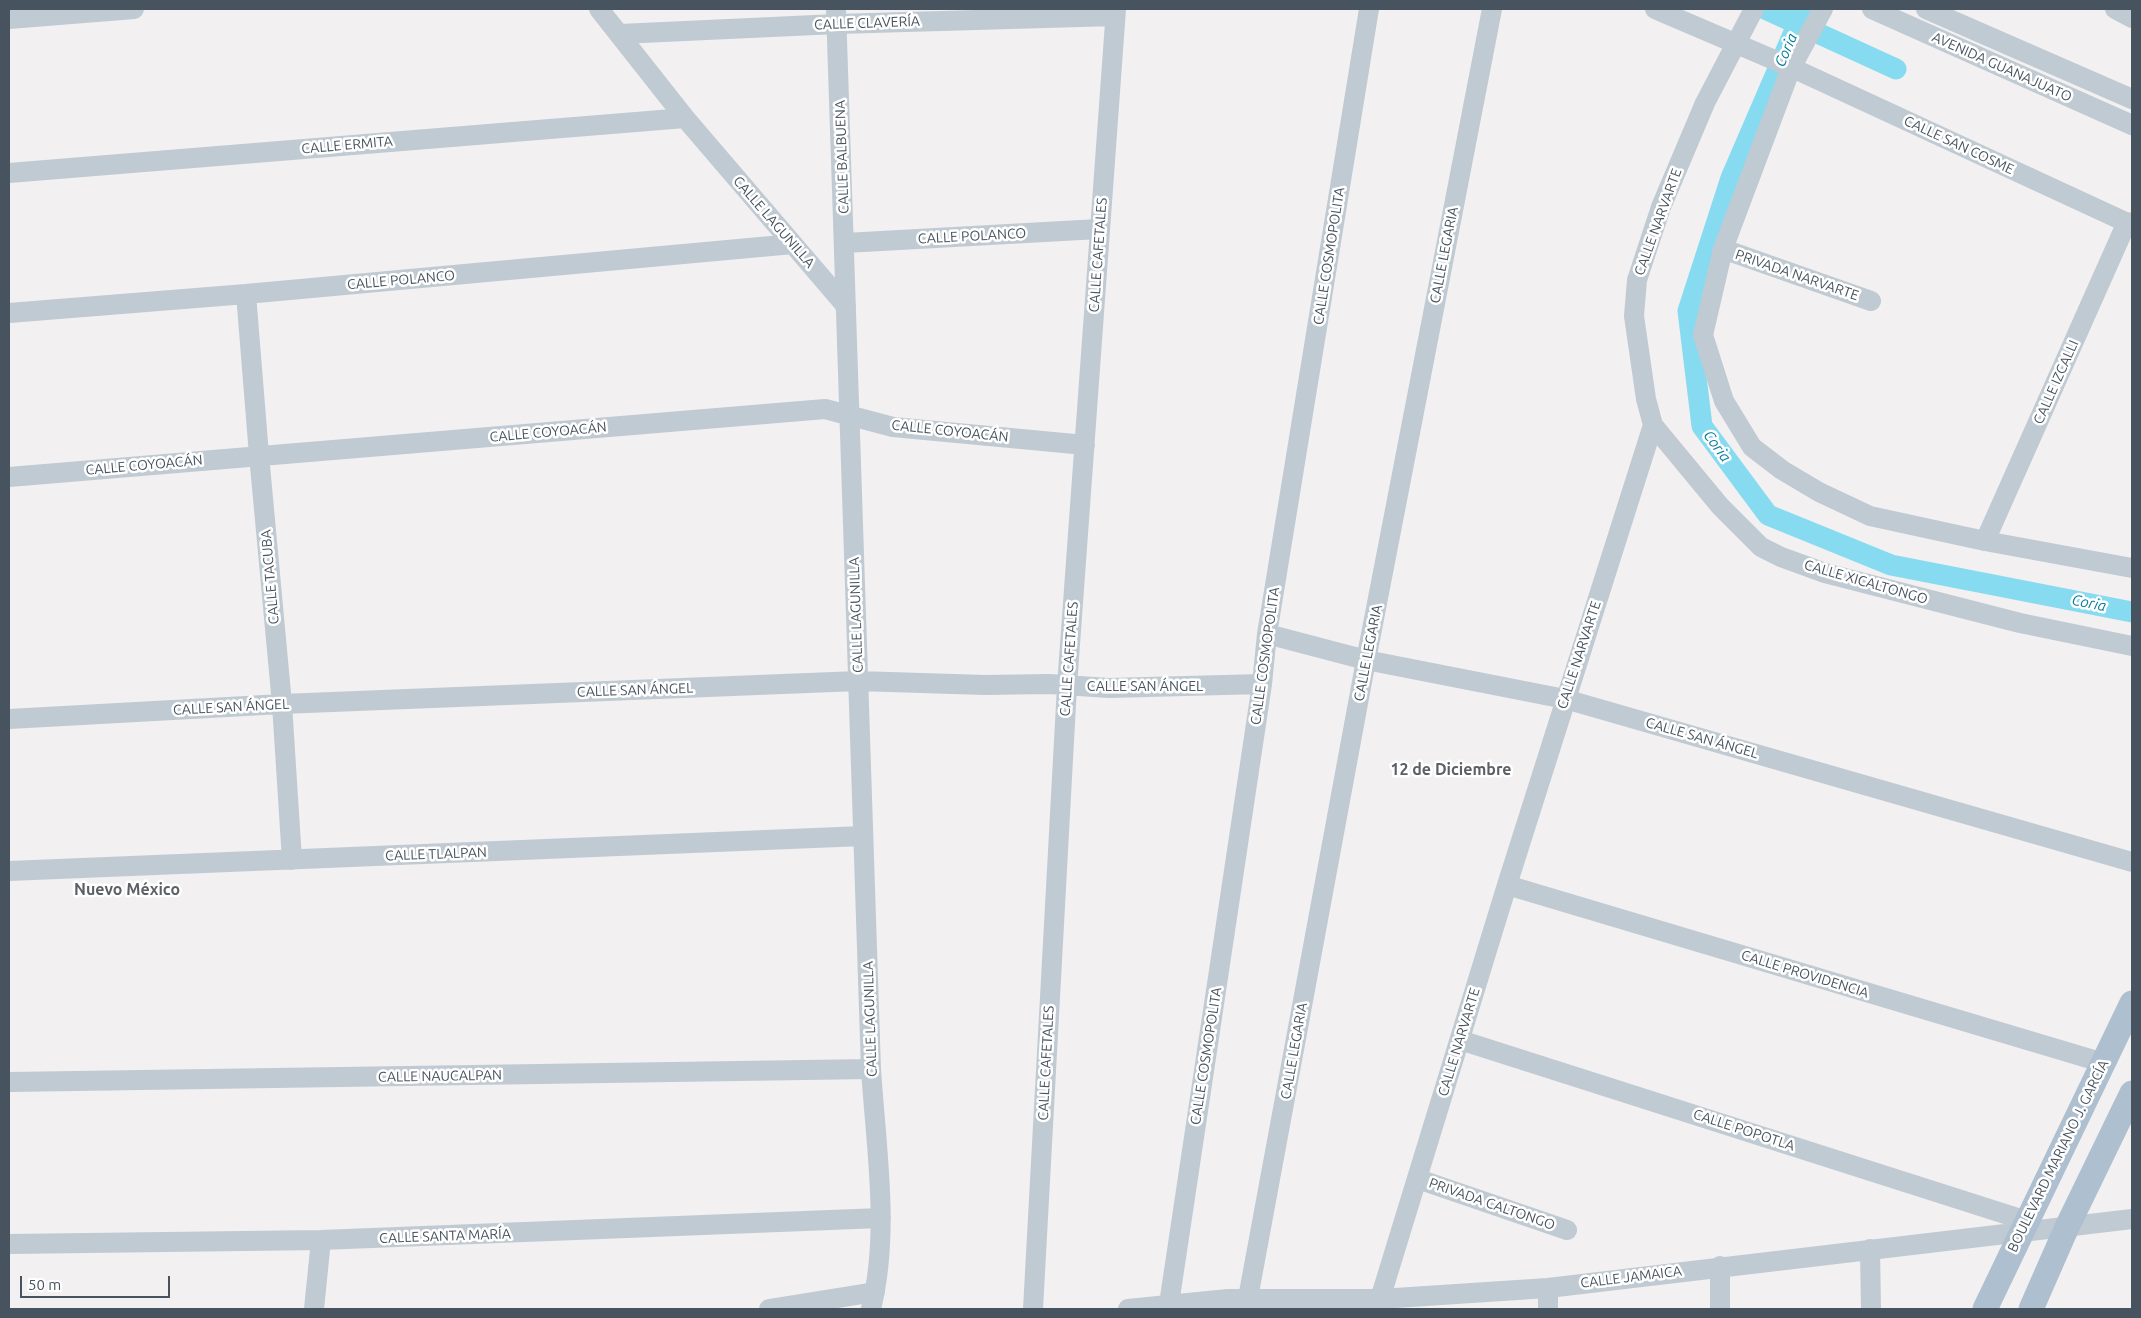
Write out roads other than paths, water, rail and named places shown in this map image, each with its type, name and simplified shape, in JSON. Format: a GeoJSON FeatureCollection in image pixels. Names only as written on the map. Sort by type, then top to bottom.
{"type":"FeatureCollection","features":[{"type":"Feature","properties":{"kind":"main road","name":"BOULEVARD MARIANO J. GARCÍA"},"geometry":{"type":"LineString","coordinates":[[1985,1309],[2132,1003]]}},
{"type":"Feature","properties":{"kind":"main road"},"geometry":{"type":"LineString","coordinates":[[2031,1309],[2067,1227],[2132,1092]]}},
{"type":"Feature","properties":{"kind":"street"},"geometry":{"type":"LineString","coordinates":[[9,19],[134,9]]}},
{"type":"Feature","properties":{"kind":"street","name":"CALLE LAGUNILLA"},"geometry":{"type":"LineString","coordinates":[[598,9],[620,34],[685,118],[846,306],[871,1069],[881,1218],[873,1300]]}},
{"type":"Feature","properties":{"kind":"street","name":"CALLE COSMOPOLITA"},"geometry":{"type":"LineString","coordinates":[[1169,1304],[1262,684],[1267,634],[1369,9]]}},
{"type":"Feature","properties":{"kind":"street","name":"CALLE LEGARIA"},"geometry":{"type":"LineString","coordinates":[[1248,1298],[1366,660],[1492,9]]}},
{"type":"Feature","properties":{"kind":"street"},"geometry":{"type":"LineString","coordinates":[[1655,9],[1740,41],[1791,63]]}},
{"type":"Feature","properties":{"kind":"street","name":"CALLE NARVARTE"},"geometry":{"type":"LineString","coordinates":[[1380,1304],[1507,885],[1653,425],[1646,399],[1634,316],[1637,280],[1661,207],[1705,102],[1740,41],[1754,9]]}},
{"type":"Feature","properties":{"kind":"street","name":"AVENIDA GUANAJUATO"},"geometry":{"type":"LineString","coordinates":[[1872,9],[2132,125]]}},
{"type":"Feature","properties":{"kind":"street","name":"AVENIDA GUANAJUATO"},"geometry":{"type":"LineString","coordinates":[[1926,9],[2132,99]]}},
{"type":"Feature","properties":{"kind":"street"},"geometry":{"type":"LineString","coordinates":[[2115,9],[2132,18]]}},
{"type":"Feature","properties":{"kind":"street"},"geometry":{"type":"LineString","coordinates":[[1821,12],[1791,63],[1723,248],[1703,335],[1724,401],[1752,447],[1782,470],[1820,492],[1870,516],[1985,541],[2132,568]]}},
{"type":"Feature","properties":{"kind":"street","name":"CALLE CLAVERÍA"},"geometry":{"type":"LineString","coordinates":[[620,34],[836,16],[1115,13]]}},
{"type":"Feature","properties":{"kind":"street","name":"CALLE CAFETALES"},"geometry":{"type":"LineString","coordinates":[[1033,1309],[1067,686],[1115,13]]}},
{"type":"Feature","properties":{"kind":"street","name":"CALLE BALBUENA"},"geometry":{"type":"LineString","coordinates":[[836,16],[846,306]]}},
{"type":"Feature","properties":{"kind":"street","name":"CALLE SAN COSME"},"geometry":{"type":"LineString","coordinates":[[1791,63],[2129,224]]}},
{"type":"Feature","properties":{"kind":"street","name":"CALLE ERMITA"},"geometry":{"type":"LineString","coordinates":[[9,173],[685,118]]}},
{"type":"Feature","properties":{"kind":"street","name":"CALLE IZCALLI"},"geometry":{"type":"LineString","coordinates":[[1985,541],[2129,224]]}},
{"type":"Feature","properties":{"kind":"street","name":"CALLE POLANCO"},"geometry":{"type":"LineString","coordinates":[[845,242],[1099,229]]}},
{"type":"Feature","properties":{"kind":"street","name":"CALLE POLANCO"},"geometry":{"type":"LineString","coordinates":[[9,313],[246,294],[793,244]]}},
{"type":"Feature","properties":{"kind":"street","name":"PRIVADA NARVARTE"},"geometry":{"type":"LineString","coordinates":[[1723,248],[1870,301]]}},
{"type":"Feature","properties":{"kind":"street","name":"CALLE TACUBA"},"geometry":{"type":"LineString","coordinates":[[246,294],[282,704],[292,860]]}},
{"type":"Feature","properties":{"kind":"street","name":"CALLE COYOACÁN"},"geometry":{"type":"LineString","coordinates":[[9,477],[825,409],[893,427],[1085,445]]}},
{"type":"Feature","properties":{"kind":"street","name":"CALLE XICALTONGO"},"geometry":{"type":"LineString","coordinates":[[1653,425],[1720,506],[1761,547],[1781,557],[1825,573],[2020,623],[2132,646]]}},
{"type":"Feature","properties":{"kind":"street","name":"CALLE SAN ÁNGEL"},"geometry":{"type":"LineString","coordinates":[[1267,634],[1366,660],[1565,699],[2132,862]]}},
{"type":"Feature","properties":{"kind":"street","name":"CALLE SAN ÁNGEL"},"geometry":{"type":"LineString","coordinates":[[9,719],[282,704],[858,681],[985,685],[1049,684],[1109,688],[1262,684]]}},
{"type":"Feature","properties":{"kind":"street","name":"CALLE TLALPAN"},"geometry":{"type":"LineString","coordinates":[[9,871],[863,836]]}},
{"type":"Feature","properties":{"kind":"street","name":"CALLE PROVIDENCIA"},"geometry":{"type":"LineString","coordinates":[[1507,885],[2104,1063]]}},
{"type":"Feature","properties":{"kind":"street","name":"CALLE POPOTLA"},"geometry":{"type":"LineString","coordinates":[[1460,1040],[2024,1226]]}},
{"type":"Feature","properties":{"kind":"street","name":"CALLE NAUCALPAN"},"geometry":{"type":"LineString","coordinates":[[9,1082],[871,1069]]}},
{"type":"Feature","properties":{"kind":"street","name":"PRIVADA CALTONGO"},"geometry":{"type":"LineString","coordinates":[[1418,1179],[1567,1230]]}},
{"type":"Feature","properties":{"kind":"street","name":"CALLE SANTA MARÍA"},"geometry":{"type":"LineString","coordinates":[[9,1244],[321,1240],[881,1218]]}},
{"type":"Feature","properties":{"kind":"street","name":"CALLE JAMAICA"},"geometry":{"type":"LineString","coordinates":[[1128,1309],[1169,1304],[1228,1304],[1248,1298],[1380,1304],[1548,1288],[1870,1249],[2024,1226],[2067,1227],[2132,1219]]}},
{"type":"Feature","properties":{"kind":"street"},"geometry":{"type":"LineString","coordinates":[[314,1309],[321,1240]]}},
{"type":"Feature","properties":{"kind":"street"},"geometry":{"type":"LineString","coordinates":[[1870,1249],[1870,1309]]}},
{"type":"Feature","properties":{"kind":"street"},"geometry":{"type":"LineString","coordinates":[[1720,1266],[1720,1309]]}},
{"type":"Feature","properties":{"kind":"street"},"geometry":{"type":"LineString","coordinates":[[1548,1288],[1548,1309]]}},
{"type":"Feature","properties":{"kind":"street"},"geometry":{"type":"LineString","coordinates":[[769,1309],[873,1300]]}},
{"type":"Feature","properties":{"kind":"waterway"},"geometry":{"type":"LineString","coordinates":[[1765,9],[1896,69]]}},
{"type":"Feature","properties":{"kind":"waterway","name":"Coria"},"geometry":{"type":"LineString","coordinates":[[1804,9],[1731,178],[1688,311],[1702,426],[1768,515],[1891,565],[2132,612]]}},
{"type":"Feature","properties":{"kind":"district","name":"12 de Diciembre"},"geometry":{"type":"Point","coordinates":[1451,770]}},
{"type":"Feature","properties":{"kind":"district","name":"Nuevo México"},"geometry":{"type":"Point","coordinates":[127,890]}}]}
